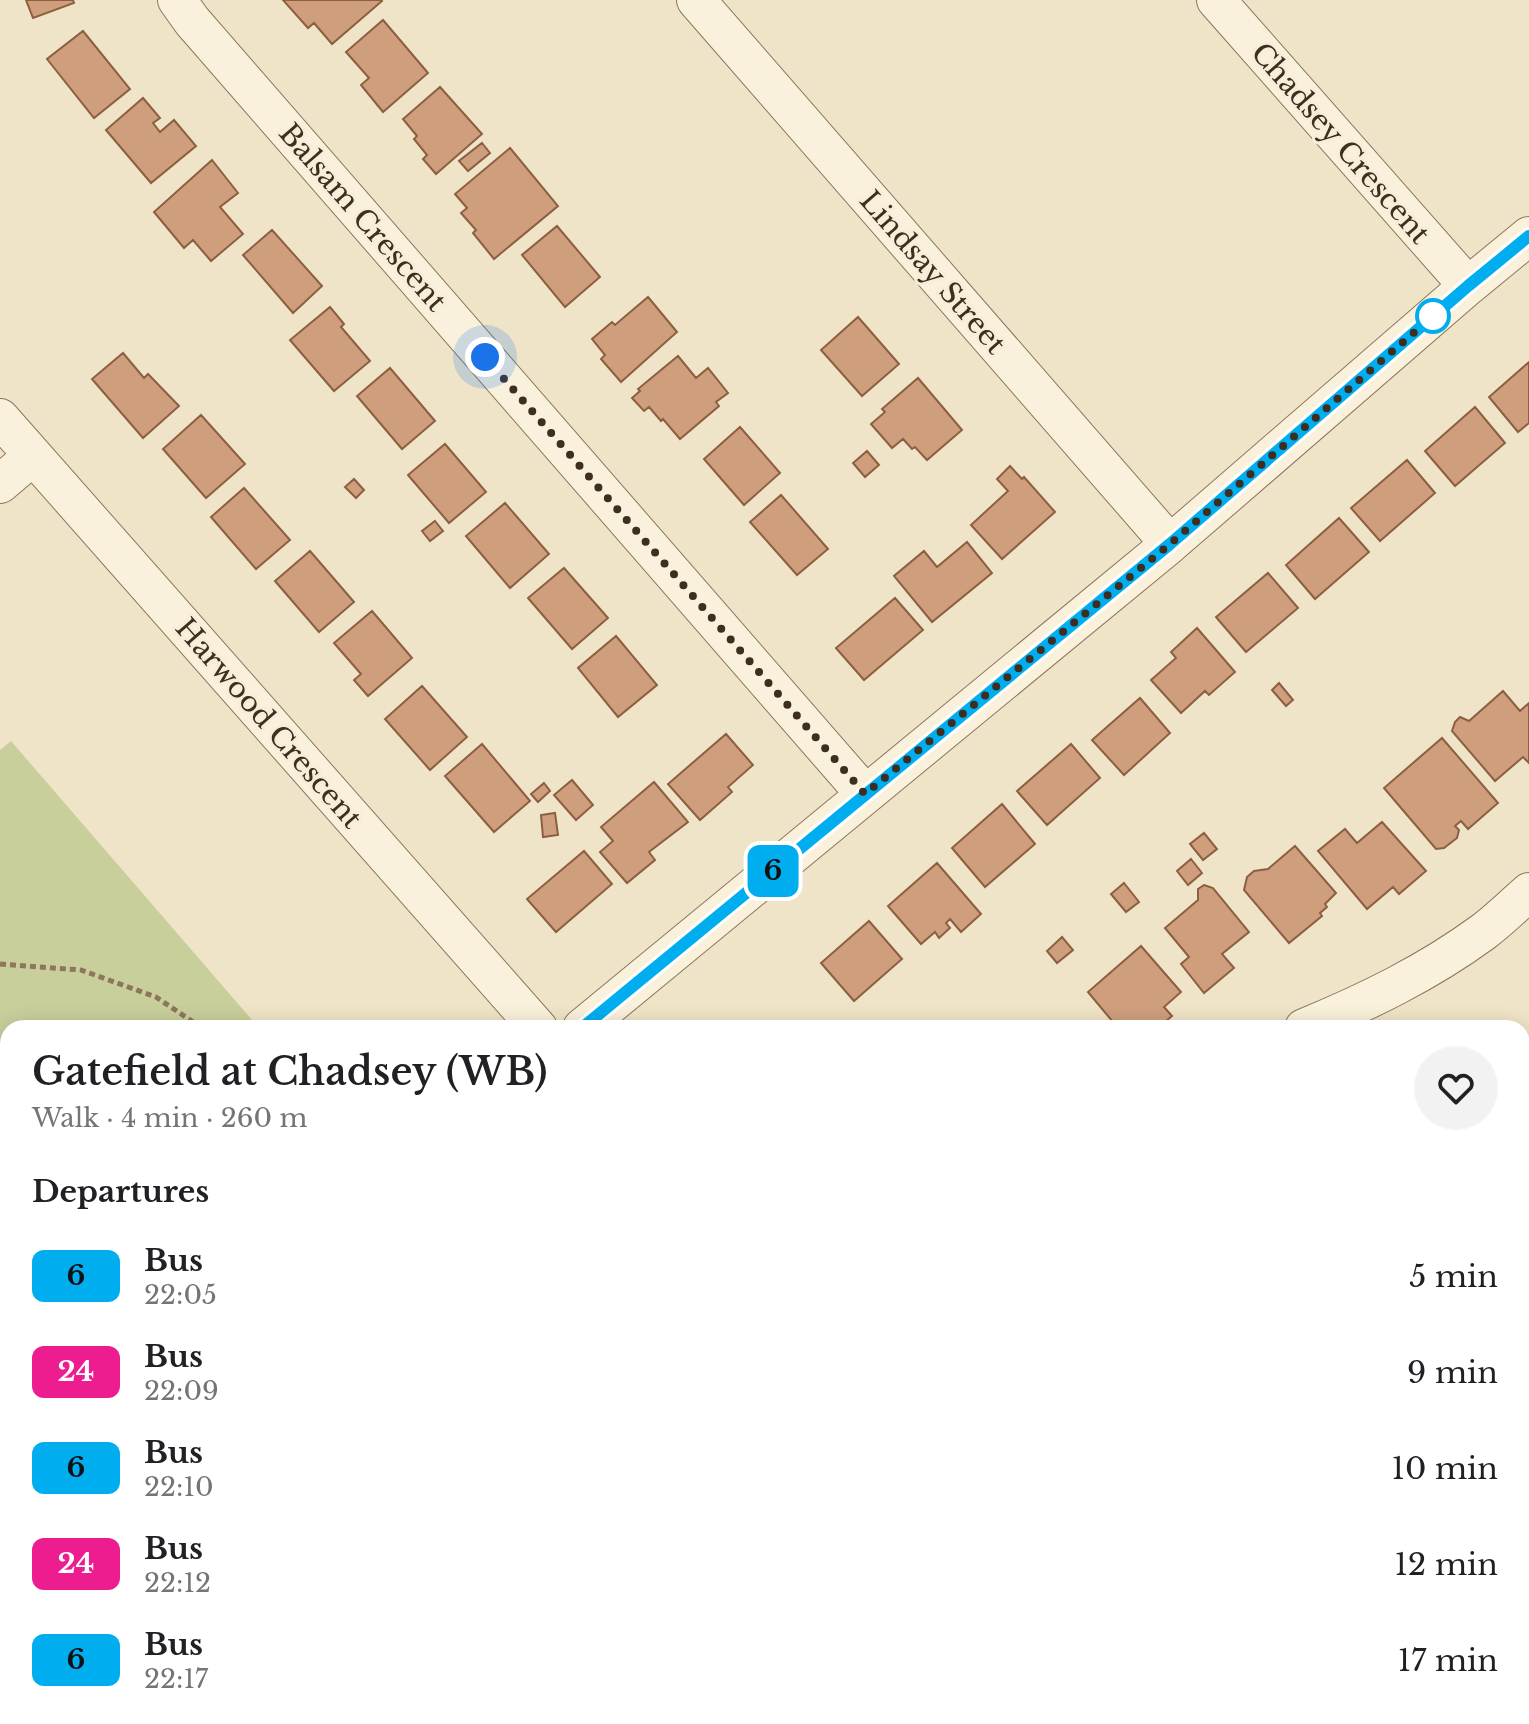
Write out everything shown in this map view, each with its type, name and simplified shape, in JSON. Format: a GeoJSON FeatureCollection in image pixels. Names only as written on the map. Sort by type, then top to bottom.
{"type":"FeatureCollection","features":[{"type":"Feature","properties":{"kind":"street","name":"Balsam Crescent"},"geometry":{"type":"LineString","coordinates":[[177,0],[865,794]]}},
{"type":"Feature","properties":{"kind":"street","name":"Lindsay Street"},"geometry":{"type":"LineString","coordinates":[[696,0],[1170,544]]}},
{"type":"Feature","properties":{"kind":"street","name":"Chadsey Crescent"},"geometry":{"type":"LineString","coordinates":[[1216,0],[1468,286]]}},
{"type":"Feature","properties":{"kind":"street"},"geometry":{"type":"LineString","coordinates":[[592,1020],[1170,544],[1529,236]]}},
{"type":"Feature","properties":{"kind":"street","name":"Harwood Crescent"},"geometry":{"type":"LineString","coordinates":[[0,418],[531,1020]]}},
{"type":"Feature","properties":{"kind":"street"},"geometry":{"type":"LineString","coordinates":[[0,484],[33,456]]}},
{"type":"Feature","properties":{"kind":"street"},"geometry":{"type":"LineString","coordinates":[[1323,1020],[1366,1002],[1434,965],[1485,931],[1529,892]]}},
{"type":"Feature","properties":{"kind":"path"},"geometry":{"type":"LineString","coordinates":[[0,964],[81,970],[156,997],[190,1020]]}},
{"type":"Feature","properties":{"kind":"green space"},"geometry":{"type":"Polygon","coordinates":[[[11,741],[252,1020],[0,1020],[0,750],[11,741]]]}},
{"type":"Feature","properties":{"kind":"building"},"geometry":{"type":"Polygon","coordinates":[[[26,0],[73,0],[74,3],[33,18],[26,0]]]}},
{"type":"Feature","properties":{"kind":"building"},"geometry":{"type":"Polygon","coordinates":[[[283,0],[382,1],[332,44],[314,23],[308,28],[283,0]]]}},
{"type":"Feature","properties":{"kind":"building"},"geometry":{"type":"Polygon","coordinates":[[[383,20],[428,73],[383,112],[361,85],[369,78],[346,52],[383,20]]]}},
{"type":"Feature","properties":{"kind":"building"},"geometry":{"type":"Polygon","coordinates":[[[83,31],[130,89],[94,118],[47,59],[83,31]]]}},
{"type":"Feature","properties":{"kind":"building"},"geometry":{"type":"Polygon","coordinates":[[[440,87],[482,134],[436,174],[423,159],[427,155],[403,119],[440,87]]]}},
{"type":"Feature","properties":{"kind":"building"},"geometry":{"type":"Polygon","coordinates":[[[143,98],[160,118],[153,123],[160,132],[174,120],[196,146],[151,183],[106,130],[143,98]]]}},
{"type":"Feature","properties":{"kind":"building"},"geometry":{"type":"Polygon","coordinates":[[[482,143],[490,153],[468,171],[459,161],[482,143]]]}},
{"type":"Feature","properties":{"kind":"building"},"geometry":{"type":"Polygon","coordinates":[[[510,148],[558,206],[494,259],[461,213],[467,208],[455,194],[510,148]]]}},
{"type":"Feature","properties":{"kind":"building"},"geometry":{"type":"Polygon","coordinates":[[[212,160],[238,193],[220,207],[243,234],[211,261],[193,240],[184,248],[154,212],[212,160]]]}},
{"type":"Feature","properties":{"kind":"building"},"geometry":{"type":"Polygon","coordinates":[[[557,226],[600,277],[565,307],[522,255],[557,226]]]}},
{"type":"Feature","properties":{"kind":"building"},"geometry":{"type":"Polygon","coordinates":[[[272,230],[322,286],[293,313],[243,255],[272,230]]]}},
{"type":"Feature","properties":{"kind":"building"},"geometry":{"type":"Polygon","coordinates":[[[648,297],[677,332],[621,382],[601,359],[605,355],[592,339],[612,322],[615,325],[648,297]]]}},
{"type":"Feature","properties":{"kind":"building"},"geometry":{"type":"Polygon","coordinates":[[[330,307],[344,324],[341,327],[370,361],[334,391],[290,340],[330,307]]]}},
{"type":"Feature","properties":{"kind":"building"},"geometry":{"type":"Polygon","coordinates":[[[858,317],[899,364],[862,396],[821,350],[858,317]]]}},
{"type":"Feature","properties":{"kind":"building"},"geometry":{"type":"Polygon","coordinates":[[[123,353],[144,378],[148,374],[179,406],[143,438],[92,379],[123,353]]]}},
{"type":"Feature","properties":{"kind":"building"},"geometry":{"type":"Polygon","coordinates":[[[678,356],[696,378],[708,368],[728,393],[716,402],[719,406],[680,439],[649,407],[644,411],[632,398],[640,391],[638,389],[678,356]]]}},
{"type":"Feature","properties":{"kind":"building"},"geometry":{"type":"Polygon","coordinates":[[[1529,362],[1529,423],[1518,432],[1489,397],[1529,362]]]}},
{"type":"Feature","properties":{"kind":"building"},"geometry":{"type":"Polygon","coordinates":[[[390,368],[435,421],[402,449],[357,396],[390,368]]]}},
{"type":"Feature","properties":{"kind":"building"},"geometry":{"type":"Polygon","coordinates":[[[918,378],[962,430],[927,460],[903,439],[892,448],[871,424],[885,412],[882,409],[918,378]]]}},
{"type":"Feature","properties":{"kind":"building"},"geometry":{"type":"Polygon","coordinates":[[[1475,407],[1505,443],[1455,486],[1425,451],[1475,407]]]}},
{"type":"Feature","properties":{"kind":"building"},"geometry":{"type":"Polygon","coordinates":[[[201,415],[245,464],[206,498],[163,449],[201,415]]]}},
{"type":"Feature","properties":{"kind":"building"},"geometry":{"type":"Polygon","coordinates":[[[740,427],[780,473],[744,505],[704,459],[740,427]]]}},
{"type":"Feature","properties":{"kind":"building"},"geometry":{"type":"Polygon","coordinates":[[[445,444],[486,492],[449,523],[408,475],[445,444]]]}},
{"type":"Feature","properties":{"kind":"building"},"geometry":{"type":"Polygon","coordinates":[[[867,451],[879,465],[865,477],[853,463],[867,451]]]}},
{"type":"Feature","properties":{"kind":"building"},"geometry":{"type":"Polygon","coordinates":[[[1407,460],[1435,493],[1380,541],[1351,508],[1407,460]]]}},
{"type":"Feature","properties":{"kind":"building"},"geometry":{"type":"Polygon","coordinates":[[[1010,466],[1055,512],[1002,559],[971,525],[1008,491],[997,479],[1010,466]]]}},
{"type":"Feature","properties":{"kind":"building"},"geometry":{"type":"Polygon","coordinates":[[[354,479],[364,490],[356,498],[345,487],[354,479]]]}},
{"type":"Feature","properties":{"kind":"building"},"geometry":{"type":"Polygon","coordinates":[[[244,488],[290,540],[256,569],[211,517],[244,488]]]}},
{"type":"Feature","properties":{"kind":"building"},"geometry":{"type":"Polygon","coordinates":[[[781,495],[828,549],[797,575],[750,522],[781,495]]]}},
{"type":"Feature","properties":{"kind":"building"},"geometry":{"type":"Polygon","coordinates":[[[505,503],[549,554],[510,588],[466,536],[505,503]]]}},
{"type":"Feature","properties":{"kind":"building"},"geometry":{"type":"Polygon","coordinates":[[[1339,518],[1369,552],[1315,599],[1286,565],[1339,518]]]}},
{"type":"Feature","properties":{"kind":"building"},"geometry":{"type":"Polygon","coordinates":[[[435,521],[443,531],[430,541],[422,531],[435,521]]]}},
{"type":"Feature","properties":{"kind":"building"},"geometry":{"type":"Polygon","coordinates":[[[967,542],[992,573],[932,622],[894,576],[924,551],[937,567],[967,542]]]}},
{"type":"Feature","properties":{"kind":"building"},"geometry":{"type":"Polygon","coordinates":[[[310,551],[354,602],[319,632],[275,581],[310,551]]]}},
{"type":"Feature","properties":{"kind":"building"},"geometry":{"type":"Polygon","coordinates":[[[564,568],[608,618],[572,649],[528,598],[564,568]]]}},
{"type":"Feature","properties":{"kind":"building"},"geometry":{"type":"Polygon","coordinates":[[[1268,573],[1298,608],[1246,652],[1216,617],[1268,573]]]}},
{"type":"Feature","properties":{"kind":"building"},"geometry":{"type":"Polygon","coordinates":[[[895,598],[923,630],[864,680],[836,648],[895,598]]]}},
{"type":"Feature","properties":{"kind":"building"},"geometry":{"type":"Polygon","coordinates":[[[372,611],[412,658],[368,696],[354,680],[361,674],[334,643],[372,611]]]}},
{"type":"Feature","properties":{"kind":"building"},"geometry":{"type":"Polygon","coordinates":[[[1197,628],[1235,672],[1209,695],[1205,691],[1181,713],[1151,680],[1176,658],[1171,652],[1197,628]]]}},
{"type":"Feature","properties":{"kind":"building"},"geometry":{"type":"Polygon","coordinates":[[[616,636],[657,685],[618,717],[578,668],[616,636]]]}},
{"type":"Feature","properties":{"kind":"building"},"geometry":{"type":"Polygon","coordinates":[[[1279,683],[1293,700],[1286,706],[1272,690],[1279,683]]]}},
{"type":"Feature","properties":{"kind":"building"},"geometry":{"type":"Polygon","coordinates":[[[422,686],[467,737],[430,770],[385,719],[422,686]]]}},
{"type":"Feature","properties":{"kind":"building"},"geometry":{"type":"Polygon","coordinates":[[[1503,691],[1520,711],[1529,703],[1529,763],[1523,757],[1495,781],[1452,731],[1460,717],[1469,721],[1503,691]]]}},
{"type":"Feature","properties":{"kind":"building"},"geometry":{"type":"Polygon","coordinates":[[[1140,698],[1170,733],[1124,775],[1092,740],[1140,698]]]}},
{"type":"Feature","properties":{"kind":"building"},"geometry":{"type":"Polygon","coordinates":[[[726,734],[753,765],[728,787],[732,792],[700,820],[668,784],[726,734]]]}},
{"type":"Feature","properties":{"kind":"building"},"geometry":{"type":"Polygon","coordinates":[[[1442,738],[1498,803],[1468,829],[1461,821],[1455,826],[1459,830],[1457,838],[1444,848],[1436,849],[1384,788],[1442,738]]]}},
{"type":"Feature","properties":{"kind":"building"},"geometry":{"type":"Polygon","coordinates":[[[482,744],[530,801],[494,832],[445,776],[482,744]]]}},
{"type":"Feature","properties":{"kind":"building"},"geometry":{"type":"Polygon","coordinates":[[[1071,744],[1100,778],[1047,825],[1017,791],[1071,744]]]}},
{"type":"Feature","properties":{"kind":"building"},"geometry":{"type":"Polygon","coordinates":[[[572,780],[593,805],[576,820],[554,795],[572,780]]]}},
{"type":"Feature","properties":{"kind":"building"},"geometry":{"type":"Polygon","coordinates":[[[654,782],[688,822],[649,852],[655,860],[627,883],[600,852],[613,841],[601,827],[654,782]]]}},
{"type":"Feature","properties":{"kind":"building"},"geometry":{"type":"Polygon","coordinates":[[[544,783],[550,791],[538,802],[531,794],[544,783]]]}},
{"type":"Feature","properties":{"kind":"building"},"geometry":{"type":"Polygon","coordinates":[[[1002,804],[1035,844],[985,887],[952,848],[1002,804]]]}},
{"type":"Feature","properties":{"kind":"building"},"geometry":{"type":"Polygon","coordinates":[[[555,813],[558,835],[543,837],[541,815],[555,813]]]}},
{"type":"Feature","properties":{"kind":"building"},"geometry":{"type":"Polygon","coordinates":[[[1382,822],[1426,871],[1399,894],[1393,887],[1367,909],[1318,851],[1345,829],[1357,843],[1382,822]]]}},
{"type":"Feature","properties":{"kind":"building"},"geometry":{"type":"Polygon","coordinates":[[[1204,833],[1217,849],[1203,860],[1190,844],[1204,833]]]}},
{"type":"Feature","properties":{"kind":"building"},"geometry":{"type":"Polygon","coordinates":[[[1295,846],[1336,893],[1325,904],[1327,907],[1320,913],[1322,916],[1289,943],[1244,890],[1247,877],[1254,871],[1268,869],[1295,846]]]}},
{"type":"Feature","properties":{"kind":"building"},"geometry":{"type":"Polygon","coordinates":[[[584,851],[612,884],[556,932],[527,899],[584,851]]]}},
{"type":"Feature","properties":{"kind":"building"},"geometry":{"type":"Polygon","coordinates":[[[1191,859],[1202,873],[1188,885],[1177,871],[1191,859]]]}},
{"type":"Feature","properties":{"kind":"building"},"geometry":{"type":"Polygon","coordinates":[[[937,863],[981,914],[961,932],[950,919],[946,923],[950,928],[939,938],[935,932],[921,944],[888,906],[937,863]]]}},
{"type":"Feature","properties":{"kind":"building"},"geometry":{"type":"Polygon","coordinates":[[[1124,883],[1139,902],[1126,912],[1111,894],[1124,883]]]}},
{"type":"Feature","properties":{"kind":"building"},"geometry":{"type":"Polygon","coordinates":[[[1204,885],[1213,888],[1249,932],[1222,954],[1234,968],[1204,993],[1181,964],[1189,957],[1165,928],[1198,900],[1198,889],[1204,885]]]}},
{"type":"Feature","properties":{"kind":"building"},"geometry":{"type":"Polygon","coordinates":[[[869,921],[902,959],[854,1001],[821,963],[869,921]]]}},
{"type":"Feature","properties":{"kind":"building"},"geometry":{"type":"Polygon","coordinates":[[[1062,937],[1073,950],[1057,963],[1047,951],[1062,937]]]}},
{"type":"Feature","properties":{"kind":"building"},"geometry":{"type":"Polygon","coordinates":[[[1141,946],[1181,992],[1164,1007],[1172,1016],[1167,1020],[1111,1020],[1088,992],[1141,946]]]}},
{"type":"Feature","properties":{"kind":"bus line","name":"6"},"geometry":{"type":"LineString","coordinates":[[592,1020],[1170,544],[1529,236]]}},
{"type":"Feature","properties":{"kind":"route"},"geometry":{"type":"LineString","coordinates":[[485,357],[865,794],[1170,544],[1433,316]]}}]}
